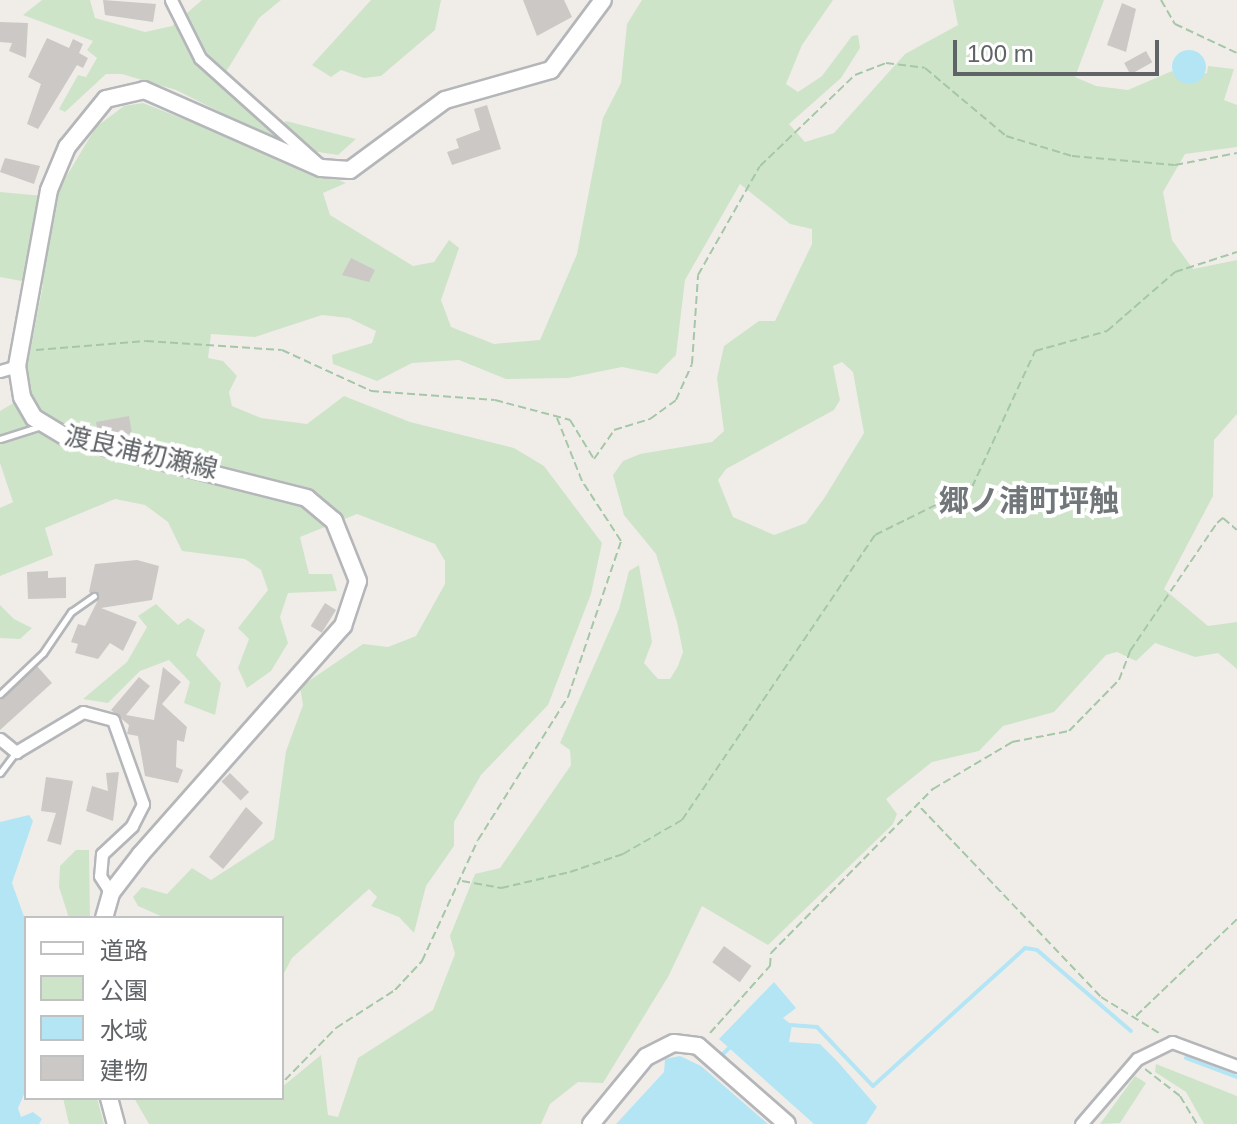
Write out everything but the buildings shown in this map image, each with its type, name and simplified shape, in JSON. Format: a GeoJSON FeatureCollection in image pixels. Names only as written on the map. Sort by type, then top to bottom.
{"type":"FeatureCollection","features":[{"type":"Feature","properties":{"kind":"main road","name":"渡良浦初瀬線"},"geometry":{"type":"LineString","coordinates":[[105,916],[111,893],[343,626],[358,581],[334,521],[307,498],[41,426],[22,397],[18,359],[56,167],[116,93],[144,90],[321,168],[350,170],[368,163],[445,100],[551,70],[603,0]]}},
{"type":"Feature","properties":{"kind":"main road"},"geometry":{"type":"LineString","coordinates":[[591,1124],[646,1057],[674,1043],[698,1046],[787,1124]]}},
{"type":"Feature","properties":{"kind":"main road"},"geometry":{"type":"LineString","coordinates":[[110,1100],[116,1124]]}},
{"type":"Feature","properties":{"kind":"street"},"geometry":{"type":"LineString","coordinates":[[171,0],[200,58],[321,168]]}},
{"type":"Feature","properties":{"kind":"street"},"geometry":{"type":"LineString","coordinates":[[0,371],[18,359]]}},
{"type":"Feature","properties":{"kind":"street"},"geometry":{"type":"LineString","coordinates":[[0,739],[16,752],[83,712],[103,715],[120,729],[143,804],[132,826],[102,854],[100,876],[111,893]]}},
{"type":"Feature","properties":{"kind":"street"},"geometry":{"type":"LineString","coordinates":[[1081,1124],[1137,1059],[1172,1042],[1237,1066]]}},
{"type":"Feature","properties":{"kind":"lane"},"geometry":{"type":"LineString","coordinates":[[0,439],[41,426]]}},
{"type":"Feature","properties":{"kind":"lane"},"geometry":{"type":"LineString","coordinates":[[0,694],[43,653],[71,612],[94,596]]}},
{"type":"Feature","properties":{"kind":"lane"},"geometry":{"type":"LineString","coordinates":[[0,773],[16,752]]}},
{"type":"Feature","properties":{"kind":"path"},"geometry":{"type":"LineString","coordinates":[[1161,0],[1175,24],[1237,53]]}},
{"type":"Feature","properties":{"kind":"path"},"geometry":{"type":"LineString","coordinates":[[18,359],[146,341],[258,347],[296,355],[371,391],[495,400],[570,420],[594,459],[614,430],[650,419],[676,400],[692,364],[698,275],[760,166],[855,75],[886,63],[925,68],[1006,136],[1034,147],[1175,165],[1237,153]]}},
{"type":"Feature","properties":{"kind":"path"},"geometry":{"type":"LineString","coordinates":[[462,881],[501,888],[570,872],[623,854],[682,820],[875,535],[972,487],[1035,351],[1107,331],[1175,272],[1237,252]]}},
{"type":"Feature","properties":{"kind":"path"},"geometry":{"type":"LineString","coordinates":[[285,1080],[336,1028],[395,990],[422,961],[462,881],[478,840],[555,724],[621,541],[582,481],[557,416]]}},
{"type":"Feature","properties":{"kind":"path"},"geometry":{"type":"LineString","coordinates":[[698,1046],[770,966],[771,953],[920,808],[933,789],[980,758],[1032,735],[1069,731],[1119,680],[1130,651],[1217,523],[1223,518],[1237,530]]}},
{"type":"Feature","properties":{"kind":"path"},"geometry":{"type":"LineString","coordinates":[[920,808],[1101,997],[1172,1042]]}},
{"type":"Feature","properties":{"kind":"path"},"geometry":{"type":"LineString","coordinates":[[1135,1016],[1237,919]]}},
{"type":"Feature","properties":{"kind":"path"},"geometry":{"type":"LineString","coordinates":[[1137,1059],[1180,1096],[1197,1124]]}},
{"type":"Feature","properties":{"kind":"green space"},"geometry":{"type":"Polygon","coordinates":[[[42,0],[90,0],[95,18],[145,32],[172,26],[202,0],[281,0],[259,18],[221,80],[277,130],[286,121],[356,139],[338,155],[292,148],[176,90],[122,74],[106,74],[65,112],[59,109],[78,75],[86,77],[97,58],[87,50],[93,41],[23,15],[42,0]]]}},
{"type":"Feature","properties":{"kind":"green space"},"geometry":{"type":"Polygon","coordinates":[[[371,0],[441,0],[435,30],[381,76],[364,78],[341,70],[331,77],[312,65],[371,0]]]}},
{"type":"Feature","properties":{"kind":"green space"},"geometry":{"type":"Polygon","coordinates":[[[642,0],[833,0],[802,45],[786,84],[798,92],[822,76],[852,36],[858,35],[860,48],[841,78],[789,124],[805,142],[834,133],[905,54],[958,25],[953,0],[1104,0],[1075,77],[1096,86],[1128,90],[1172,71],[1179,80],[1207,73],[1208,66],[1234,69],[1224,100],[1237,105],[1237,147],[1185,154],[1163,192],[1172,240],[1193,269],[1237,260],[1237,414],[1214,440],[1213,496],[1164,589],[1208,626],[1237,622],[1237,669],[1218,653],[1195,657],[1155,643],[1136,661],[1117,652],[1106,655],[1054,712],[1003,726],[979,751],[932,762],[886,799],[897,814],[893,824],[768,945],[702,906],[668,977],[603,1083],[578,1082],[550,1104],[541,1124],[149,1124],[135,1100],[284,1100],[284,1085],[321,1055],[328,1115],[338,1117],[358,1058],[433,1010],[455,954],[450,936],[475,874],[500,868],[571,765],[570,750],[560,743],[619,609],[629,571],[639,565],[652,642],[644,663],[658,679],[670,679],[683,652],[656,554],[624,515],[613,475],[623,461],[640,454],[712,442],[724,431],[717,378],[724,346],[759,321],[775,321],[812,244],[812,229],[790,224],[740,184],[685,280],[676,355],[657,374],[622,367],[568,378],[506,379],[459,360],[412,363],[377,381],[333,364],[332,355],[372,343],[376,331],[349,318],[322,315],[255,337],[211,334],[208,358],[223,361],[237,376],[229,392],[232,406],[261,418],[307,424],[344,396],[410,422],[514,448],[544,466],[602,543],[591,594],[548,705],[481,775],[454,822],[454,846],[426,886],[414,933],[399,917],[371,906],[377,897],[369,889],[292,958],[284,973],[284,916],[160,916],[138,906],[133,897],[142,887],[167,894],[192,868],[211,880],[274,839],[286,751],[303,705],[300,687],[363,644],[388,647],[416,636],[445,584],[445,561],[435,544],[357,514],[300,537],[309,574],[332,574],[337,591],[288,593],[280,617],[288,643],[271,671],[247,688],[238,668],[249,639],[238,628],[268,590],[261,570],[245,559],[182,551],[168,522],[145,505],[115,499],[45,528],[53,555],[0,576],[0,508],[13,502],[0,463],[0,411],[30,393],[26,372],[43,285],[0,277],[0,192],[54,197],[96,127],[124,106],[143,103],[346,183],[323,193],[330,215],[413,266],[434,262],[449,240],[459,248],[441,300],[451,327],[494,344],[540,340],[577,254],[603,118],[621,83],[627,24],[642,0]],[[842,362],[833,366],[840,400],[834,410],[726,469],[718,480],[733,517],[774,535],[806,523],[864,433],[853,372],[842,362]]]}},
{"type":"Feature","properties":{"kind":"green space"},"geometry":{"type":"Polygon","coordinates":[[[156,604],[178,625],[188,618],[205,630],[196,655],[221,683],[215,715],[184,703],[190,682],[169,660],[140,671],[108,703],[83,699],[127,662],[147,627],[138,616],[156,604]]]}},
{"type":"Feature","properties":{"kind":"green space"},"geometry":{"type":"Polygon","coordinates":[[[0,605],[14,619],[32,628],[20,639],[0,638],[0,605]]]}},
{"type":"Feature","properties":{"kind":"green space"},"geometry":{"type":"Polygon","coordinates":[[[76,850],[89,850],[90,916],[68,916],[59,887],[60,866],[76,850]]]}},
{"type":"Feature","properties":{"kind":"green space"},"geometry":{"type":"Polygon","coordinates":[[[1156,1064],[1237,1096],[1237,1124],[1204,1124],[1186,1092],[1155,1072],[1156,1064]]]}},
{"type":"Feature","properties":{"kind":"green space"},"geometry":{"type":"Polygon","coordinates":[[[1135,1076],[1146,1083],[1120,1123],[1100,1124],[1135,1076]]]}},
{"type":"Feature","properties":{"kind":"green space"},"geometry":{"type":"Polygon","coordinates":[[[63,1100],[98,1100],[104,1124],[69,1124],[63,1100]]]}},
{"type":"Feature","properties":{"kind":"water"},"geometry":{"type":"Polygon","coordinates":[[[1189,50],[1201,55],[1206,67],[1201,79],[1189,84],[1177,79],[1172,67],[1177,55],[1189,50]]]}},
{"type":"Feature","properties":{"kind":"water"},"geometry":{"type":"Polygon","coordinates":[[[29,815],[33,821],[12,883],[24,916],[24,1094],[18,1108],[21,1117],[33,1112],[42,1119],[39,1124],[0,1124],[0,822],[29,815]]]}},
{"type":"Feature","properties":{"kind":"water"},"geometry":{"type":"Polygon","coordinates":[[[774,982],[796,1008],[783,1018],[792,1025],[789,1042],[820,1044],[838,1062],[877,1107],[866,1124],[814,1124],[719,1039],[774,982]]]}},
{"type":"Feature","properties":{"kind":"water"},"geometry":{"type":"Polygon","coordinates":[[[680,1056],[701,1066],[768,1124],[616,1124],[664,1072],[665,1059],[680,1056]]]}},
{"type":"Feature","properties":{"kind":"waterway"},"geometry":{"type":"LineString","coordinates":[[790,1025],[817,1027],[873,1086],[1025,948],[1037,950],[1131,1031]]}},
{"type":"Feature","properties":{"kind":"waterway"},"geometry":{"type":"LineString","coordinates":[[723,1054],[730,1047]]}},
{"type":"Feature","properties":{"kind":"waterway"},"geometry":{"type":"LineString","coordinates":[[1186,1058],[1237,1077]]}},
{"type":"Feature","properties":{"kind":"district","name":"郷ノ浦町坪触"},"geometry":{"type":"Point","coordinates":[1029,501]}}]}
